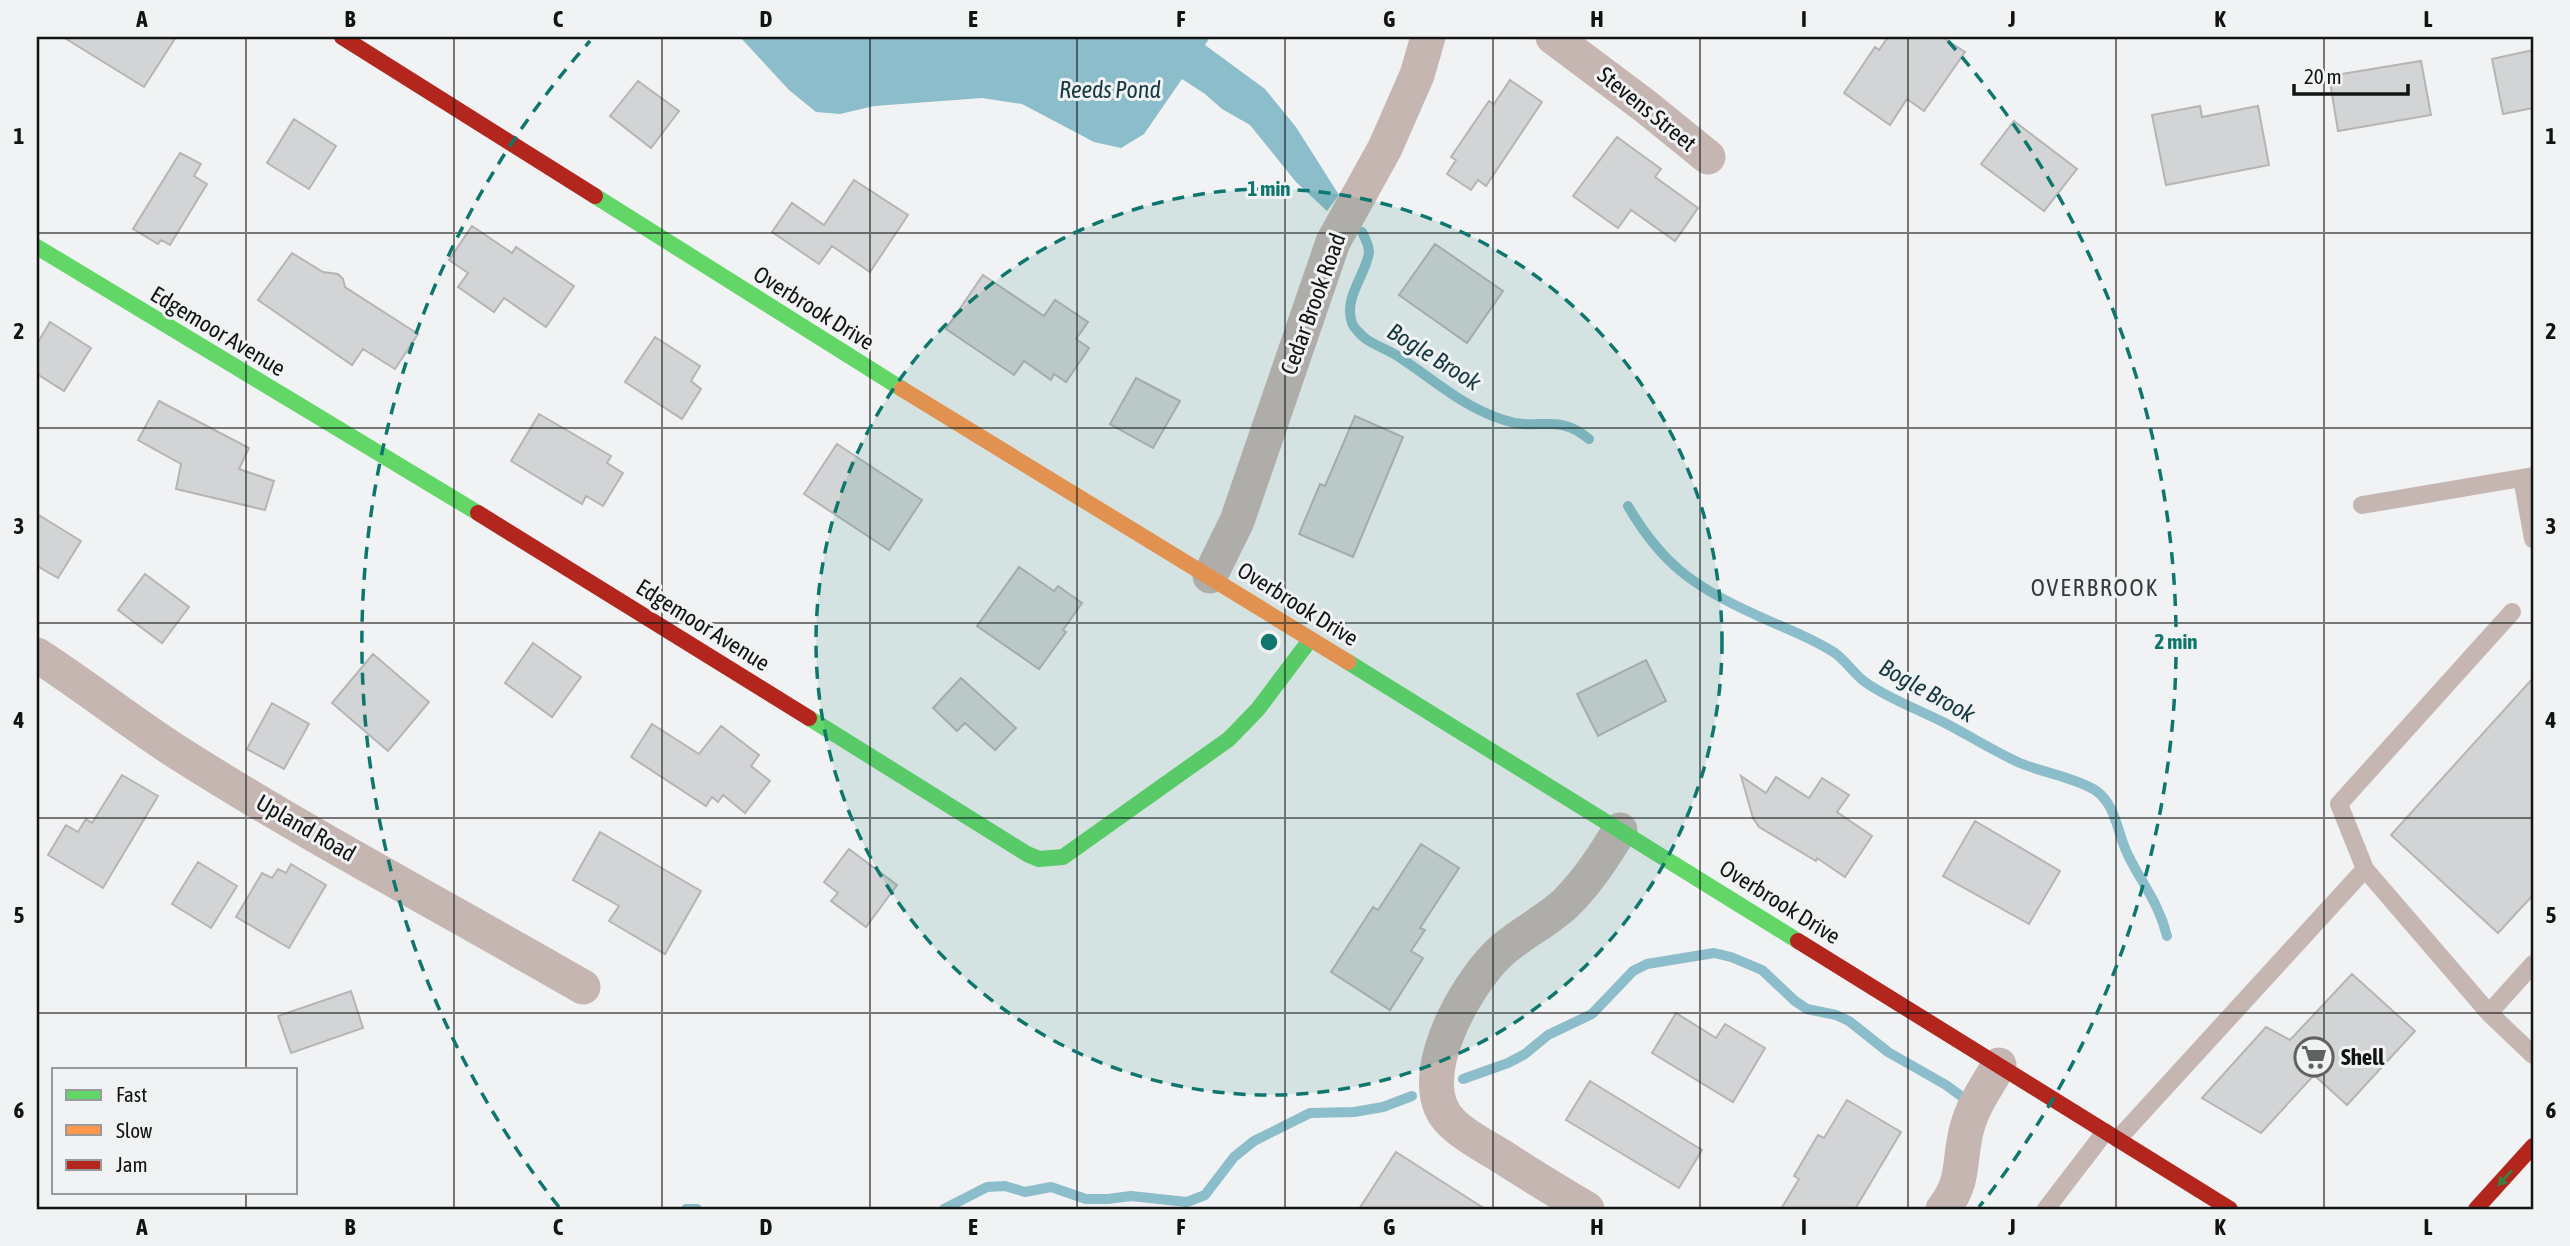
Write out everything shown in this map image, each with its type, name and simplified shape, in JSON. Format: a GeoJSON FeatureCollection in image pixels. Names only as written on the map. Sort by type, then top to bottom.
{"type":"FeatureCollection","features":[{"type":"Feature","properties":{"kind":"main road","name":"Overbrook Drive"},"geometry":{"type":"LineString","coordinates":[[342,37],[923,403],[1210,576],[2230,1209]]}},
{"type":"Feature","properties":{"kind":"main road","name":"Edgemoor Avenue"},"geometry":{"type":"LineString","coordinates":[[37,247],[464,504],[1039,859],[1063,857],[1214,753],[1258,709],[1310,640]]}},
{"type":"Feature","properties":{"kind":"main road"},"geometry":{"type":"LineString","coordinates":[[2476,1209],[2533,1146]]}},
{"type":"Feature","properties":{"kind":"street","name":"Cedar Brook Road"},"geometry":{"type":"LineString","coordinates":[[1210,576],[1237,521],[1329,251],[1348,211],[1385,148],[1417,75],[1428,37]]}},
{"type":"Feature","properties":{"kind":"street","name":"Stevens Street"},"geometry":{"type":"LineString","coordinates":[[1553,37],[1645,106],[1707,157]]}},
{"type":"Feature","properties":{"kind":"street","name":"Upland Road"},"geometry":{"type":"LineString","coordinates":[[37,655],[83,684],[175,751],[221,779],[583,987]]}},
{"type":"Feature","properties":{"kind":"street"},"geometry":{"type":"LineString","coordinates":[[1587,1209],[1451,1123],[1439,1106],[1435,1084],[1440,1054],[1456,1016],[1480,975],[1517,937],[1565,904],[1603,859],[1620,830]]}},
{"type":"Feature","properties":{"kind":"street"},"geometry":{"type":"LineString","coordinates":[[1942,1209],[1953,1196],[1960,1178],[1963,1145],[1975,1105],[1999,1065]]}},
{"type":"Feature","properties":{"kind":"lane"},"geometry":{"type":"LineString","coordinates":[[2362,505],[2528,477],[2533,539]]}},
{"type":"Feature","properties":{"kind":"lane"},"geometry":{"type":"LineString","coordinates":[[2512,612],[2339,804],[2365,869],[2489,1013],[2533,1055]]}},
{"type":"Feature","properties":{"kind":"lane"},"geometry":{"type":"LineString","coordinates":[[2051,1208],[2111,1136],[2365,869]]}},
{"type":"Feature","properties":{"kind":"lane"},"geometry":{"type":"LineString","coordinates":[[2489,1013],[2533,964]]}},
{"type":"Feature","properties":{"kind":"water","name":"Reeds Pond"},"geometry":{"type":"Polygon","coordinates":[[[740,37],[1210,37],[1205,45],[1265,89],[1296,127],[1339,195],[1327,211],[1296,182],[1250,125],[1222,109],[1182,79],[1144,134],[1121,148],[1094,142],[1022,104],[982,98],[874,106],[840,114],[816,112],[789,90],[740,37]]]}},
{"type":"Feature","properties":{"kind":"building"},"geometry":{"type":"Polygon","coordinates":[[[63,37],[176,37],[144,87],[63,37]]]}},
{"type":"Feature","properties":{"kind":"building"},"geometry":{"type":"Polygon","coordinates":[[[1888,37],[1942,37],[1965,52],[1924,111],[1907,99],[1890,125],[1844,93],[1875,47],[1879,50],[1888,37]]]}},
{"type":"Feature","properties":{"kind":"building"},"geometry":{"type":"Polygon","coordinates":[[[2533,50],[2533,108],[2503,114],[2492,59],[2533,50]]]}},
{"type":"Feature","properties":{"kind":"building"},"geometry":{"type":"Polygon","coordinates":[[[2421,61],[2431,115],[2338,131],[2329,76],[2421,61]]]}},
{"type":"Feature","properties":{"kind":"building"},"geometry":{"type":"Polygon","coordinates":[[[1510,80],[1542,102],[1486,186],[1478,180],[1471,190],[1447,174],[1456,160],[1451,157],[1489,101],[1494,104],[1510,80]]]}},
{"type":"Feature","properties":{"kind":"building"},"geometry":{"type":"Polygon","coordinates":[[[638,81],[679,111],[651,148],[610,116],[638,81]]]}},
{"type":"Feature","properties":{"kind":"building"},"geometry":{"type":"Polygon","coordinates":[[[2200,106],[2202,117],[2258,106],[2269,165],[2166,185],[2152,115],[2200,106]]]}},
{"type":"Feature","properties":{"kind":"building"},"geometry":{"type":"Polygon","coordinates":[[[294,119],[336,146],[309,189],[267,163],[294,119]]]}},
{"type":"Feature","properties":{"kind":"building"},"geometry":{"type":"Polygon","coordinates":[[[2014,121],[2077,169],[2044,211],[1981,164],[2014,121]]]}},
{"type":"Feature","properties":{"kind":"building"},"geometry":{"type":"Polygon","coordinates":[[[1617,137],[1661,169],[1655,177],[1698,208],[1675,241],[1631,210],[1618,228],[1573,196],[1617,137]]]}},
{"type":"Feature","properties":{"kind":"building"},"geometry":{"type":"Polygon","coordinates":[[[180,153],[201,164],[194,176],[207,184],[170,245],[161,240],[158,244],[133,229],[180,153]]]}},
{"type":"Feature","properties":{"kind":"building"},"geometry":{"type":"Polygon","coordinates":[[[854,180],[908,215],[870,272],[832,246],[819,264],[772,232],[792,203],[824,225],[854,180]]]}},
{"type":"Feature","properties":{"kind":"building"},"geometry":{"type":"Polygon","coordinates":[[[472,226],[512,253],[516,247],[574,286],[546,327],[504,298],[494,312],[458,287],[468,273],[449,260],[472,226]]]}},
{"type":"Feature","properties":{"kind":"building"},"geometry":{"type":"Polygon","coordinates":[[[1435,244],[1503,291],[1467,343],[1399,295],[1435,244]]]}},
{"type":"Feature","properties":{"kind":"building"},"geometry":{"type":"Polygon","coordinates":[[[292,253],[323,272],[338,274],[345,287],[418,334],[395,369],[363,349],[352,365],[258,300],[292,253]]]}},
{"type":"Feature","properties":{"kind":"building"},"geometry":{"type":"Polygon","coordinates":[[[983,275],[1044,316],[1055,300],[1088,322],[1076,339],[1089,348],[1066,382],[1054,374],[1051,380],[1024,361],[1014,375],[946,329],[983,275]]]}},
{"type":"Feature","properties":{"kind":"building"},"geometry":{"type":"Polygon","coordinates":[[[50,322],[91,348],[64,391],[37,374],[37,344],[50,322]]]}},
{"type":"Feature","properties":{"kind":"building"},"geometry":{"type":"Polygon","coordinates":[[[655,337],[700,366],[691,381],[701,389],[682,419],[625,382],[655,337]]]}},
{"type":"Feature","properties":{"kind":"building"},"geometry":{"type":"Polygon","coordinates":[[[1136,378],[1180,401],[1153,448],[1110,424],[1136,378]]]}},
{"type":"Feature","properties":{"kind":"building"},"geometry":{"type":"Polygon","coordinates":[[[159,401],[249,448],[239,469],[274,481],[265,510],[176,489],[181,464],[138,440],[159,401]]]}},
{"type":"Feature","properties":{"kind":"building"},"geometry":{"type":"Polygon","coordinates":[[[539,414],[611,456],[607,463],[623,473],[603,506],[586,496],[582,504],[511,461],[539,414]]]}},
{"type":"Feature","properties":{"kind":"building"},"geometry":{"type":"Polygon","coordinates":[[[1355,416],[1403,437],[1353,557],[1299,534],[1320,484],[1325,486],[1355,416]]]}},
{"type":"Feature","properties":{"kind":"building"},"geometry":{"type":"Polygon","coordinates":[[[837,444],[922,500],[889,550],[804,494],[837,444]]]}},
{"type":"Feature","properties":{"kind":"building"},"geometry":{"type":"Polygon","coordinates":[[[37,514],[81,541],[58,578],[37,566],[37,514]]]}},
{"type":"Feature","properties":{"kind":"building"},"geometry":{"type":"Polygon","coordinates":[[[1019,567],[1054,591],[1058,586],[1082,603],[1063,630],[1066,632],[1039,669],[977,626],[1019,567]]]}},
{"type":"Feature","properties":{"kind":"building"},"geometry":{"type":"Polygon","coordinates":[[[145,574],[189,607],[162,643],[118,610],[145,574]]]}},
{"type":"Feature","properties":{"kind":"building"},"geometry":{"type":"Polygon","coordinates":[[[533,643],[581,677],[552,717],[505,683],[533,643]]]}},
{"type":"Feature","properties":{"kind":"building"},"geometry":{"type":"Polygon","coordinates":[[[373,654],[429,702],[388,751],[332,703],[373,654]]]}},
{"type":"Feature","properties":{"kind":"building"},"geometry":{"type":"Polygon","coordinates":[[[1646,660],[1666,701],[1598,736],[1577,694],[1646,660]]]}},
{"type":"Feature","properties":{"kind":"building"},"geometry":{"type":"Polygon","coordinates":[[[961,678],[1016,728],[995,750],[965,723],[957,731],[933,708],[961,678]]]}},
{"type":"Feature","properties":{"kind":"building"},"geometry":{"type":"Polygon","coordinates":[[[2533,678],[2533,895],[2498,933],[2391,835],[2533,678]]]}},
{"type":"Feature","properties":{"kind":"building"},"geometry":{"type":"Polygon","coordinates":[[[272,703],[309,724],[284,769],[247,749],[272,703]]]}},
{"type":"Feature","properties":{"kind":"building"},"geometry":{"type":"Polygon","coordinates":[[[652,724],[699,754],[721,726],[759,755],[751,766],[770,781],[745,813],[723,795],[718,802],[712,797],[706,806],[631,757],[652,724]]]}},
{"type":"Feature","properties":{"kind":"building"},"geometry":{"type":"Polygon","coordinates":[[[122,775],[158,796],[103,888],[48,855],[66,825],[78,832],[86,819],[92,823],[122,775]]]}},
{"type":"Feature","properties":{"kind":"building"},"geometry":{"type":"Polygon","coordinates":[[[1741,776],[1766,793],[1776,777],[1809,798],[1822,778],[1849,795],[1837,812],[1872,836],[1845,877],[1817,858],[1816,861],[1759,827],[1753,818],[1741,776]]]}},
{"type":"Feature","properties":{"kind":"building"},"geometry":{"type":"Polygon","coordinates":[[[1975,821],[2060,871],[2029,924],[1943,876],[1975,821]]]}},
{"type":"Feature","properties":{"kind":"building"},"geometry":{"type":"Polygon","coordinates":[[[600,832],[701,891],[665,954],[609,921],[619,906],[573,880],[600,832]]]}},
{"type":"Feature","properties":{"kind":"building"},"geometry":{"type":"Polygon","coordinates":[[[1421,844],[1459,868],[1420,928],[1425,930],[1411,951],[1423,958],[1390,1010],[1331,972],[1373,907],[1378,910],[1421,844]]]}},
{"type":"Feature","properties":{"kind":"building"},"geometry":{"type":"Polygon","coordinates":[[[849,849],[897,885],[866,927],[831,901],[838,893],[824,882],[849,849]]]}},
{"type":"Feature","properties":{"kind":"building"},"geometry":{"type":"Polygon","coordinates":[[[198,862],[237,886],[211,928],[172,904],[198,862]]]}},
{"type":"Feature","properties":{"kind":"building"},"geometry":{"type":"Polygon","coordinates":[[[291,864],[326,885],[289,948],[236,917],[262,873],[272,878],[278,869],[286,873],[291,864]]]}},
{"type":"Feature","properties":{"kind":"building","name":"Shell"},"geometry":{"type":"Polygon","coordinates":[[[2352,974],[2415,1031],[2347,1105],[2314,1075],[2261,1133],[2202,1098],[2266,1027],[2290,1040],[2352,974]]]}},
{"type":"Feature","properties":{"kind":"building"},"geometry":{"type":"Polygon","coordinates":[[[351,991],[363,1028],[291,1053],[278,1016],[351,991]]]}},
{"type":"Feature","properties":{"kind":"building"},"geometry":{"type":"Polygon","coordinates":[[[1676,1013],[1716,1038],[1725,1024],[1765,1048],[1733,1102],[1652,1053],[1676,1013]]]}},
{"type":"Feature","properties":{"kind":"building"},"geometry":{"type":"Polygon","coordinates":[[[1590,1081],[1702,1150],[1679,1188],[1566,1120],[1590,1081]]]}},
{"type":"Feature","properties":{"kind":"building"},"geometry":{"type":"Polygon","coordinates":[[[1847,1100],[1901,1132],[1855,1209],[1781,1209],[1799,1179],[1794,1176],[1818,1135],[1824,1138],[1847,1100]]]}},
{"type":"Feature","properties":{"kind":"building"},"geometry":{"type":"Polygon","coordinates":[[[1396,1152],[1485,1209],[1359,1209],[1396,1152]]]}},
{"type":"Feature","properties":{"kind":"waterway","name":"Bogle Brook"},"geometry":{"type":"LineString","coordinates":[[1362,232],[1369,252],[1353,295],[1350,313],[1353,325],[1362,336],[1399,357],[1462,401],[1489,415],[1516,423],[1567,426],[1589,439]]}},
{"type":"Feature","properties":{"kind":"waterway","name":"Bogle Brook"},"geometry":{"type":"LineString","coordinates":[[1628,506],[1640,526],[1667,558],[1696,583],[1714,594],[1825,647],[1839,656],[1865,682],[1893,698],[2020,763],[2095,790],[2112,812],[2124,847],[2155,904],[2167,936]]}},
{"type":"Feature","properties":{"kind":"waterway"},"geometry":{"type":"LineString","coordinates":[[1463,1079],[1508,1063],[1525,1054],[1548,1035],[1592,1014],[1633,971],[1647,964],[1714,953],[1762,970],[1807,1009],[1836,1015],[1849,1021],[1888,1052],[1961,1096]]}},
{"type":"Feature","properties":{"kind":"waterway"},"geometry":{"type":"LineString","coordinates":[[944,1209],[987,1187],[1005,1186],[1025,1192],[1051,1187],[1086,1199],[1131,1196],[1187,1202],[1205,1195],[1234,1157],[1254,1141],[1310,1113],[1354,1112],[1383,1107],[1412,1096]]}},
{"type":"Feature","properties":{"kind":"waterway"},"geometry":{"type":"LineString","coordinates":[[686,1209],[697,1209]]}},
{"type":"Feature","properties":{"kind":"traffic: fast"},"geometry":{"type":"LineString","coordinates":[[595,196],[902,389]]}},
{"type":"Feature","properties":{"kind":"traffic: fast"},"geometry":{"type":"LineString","coordinates":[[37,247],[478,513]]}},
{"type":"Feature","properties":{"kind":"traffic: fast"},"geometry":{"type":"LineString","coordinates":[[809,718],[1027,854],[1039,859],[1063,857],[1229,739],[1258,709],[1310,640]]}},
{"type":"Feature","properties":{"kind":"traffic: fast"},"geometry":{"type":"LineString","coordinates":[[1348,662],[1798,941]]}},
{"type":"Feature","properties":{"kind":"traffic: slow"},"geometry":{"type":"LineString","coordinates":[[902,389],[1348,662]]}},
{"type":"Feature","properties":{"kind":"traffic: jam"},"geometry":{"type":"LineString","coordinates":[[342,37],[595,196]]}},
{"type":"Feature","properties":{"kind":"traffic: jam"},"geometry":{"type":"LineString","coordinates":[[478,513],[809,718]]}},
{"type":"Feature","properties":{"kind":"traffic: jam"},"geometry":{"type":"LineString","coordinates":[[1798,941],[2230,1209]]}},
{"type":"Feature","properties":{"kind":"traffic: jam"},"geometry":{"type":"LineString","coordinates":[[2476,1209],[2533,1146]]}},
{"type":"Feature","properties":{"kind":"place","name":"Shell"},"geometry":{"type":"Point","coordinates":[2314,1057]}},
{"type":"Feature","properties":{"kind":"district","name":"OVERBROOK"},"geometry":{"type":"Point","coordinates":[2095,588]}}]}
